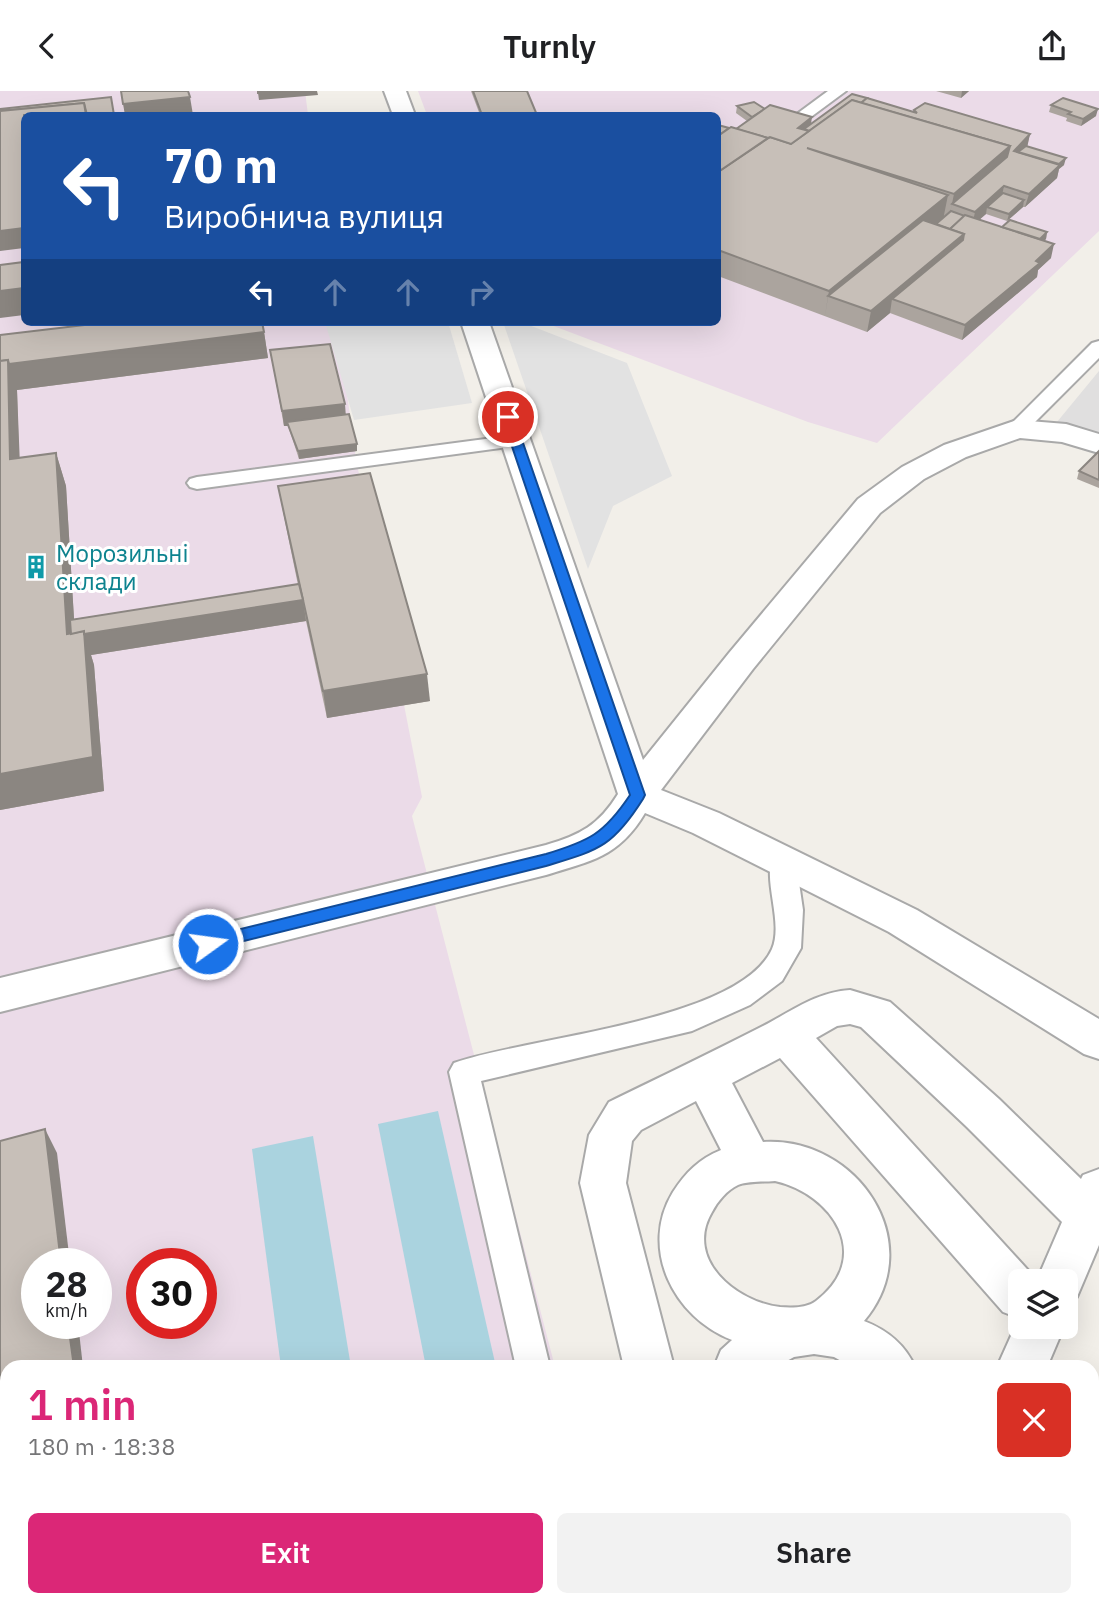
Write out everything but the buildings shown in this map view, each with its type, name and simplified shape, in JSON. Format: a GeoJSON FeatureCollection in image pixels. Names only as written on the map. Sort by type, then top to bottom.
{"type":"FeatureCollection","features":[{"type":"Feature","properties":{"kind":"street"},"geometry":{"type":"LineString","coordinates":[[395,91],[403,112]]}},
{"type":"Feature","properties":{"kind":"street"},"geometry":{"type":"LineString","coordinates":[[476,326],[637,795],[706,823],[903,921],[1099,1041]]}},
{"type":"Feature","properties":{"kind":"street"},"geometry":{"type":"LineString","coordinates":[[0,995],[546,860],[592,846],[620,823],[637,795],[741,661],[869,506],[914,473],[955,451],[1017,429],[1066,433],[1099,444]]}},
{"type":"Feature","properties":{"kind":"street"},"geometry":{"type":"LineString","coordinates":[[647,1360],[603,1183],[611,1135],[625,1116],[786,1035],[829,1009],[850,1007],[875,1014],[983,1113],[1094,1204],[1065,1269]]}},
{"type":"Feature","properties":{"kind":"street"},"geometry":{"type":"LineString","coordinates":[[786,1035],[1008,1283]]}},
{"type":"Feature","properties":{"kind":"street"},"geometry":{"type":"LineString","coordinates":[[705,1075],[750,1162]]}},
{"type":"Feature","properties":{"kind":"street"},"geometry":{"type":"LineString","coordinates":[[745,1360],[754,1350],[775,1337],[800,1331],[826,1323],[846,1308],[861,1288],[868,1265],[867,1240],[859,1217],[844,1195],[825,1178],[802,1167],[775,1161],[750,1162],[727,1168],[707,1181],[692,1199],[683,1221],[682,1245],[688,1270],[702,1292],[721,1311],[746,1325],[773,1332],[800,1331],[827,1332],[854,1340],[883,1360]]}},
{"type":"Feature","properties":{"kind":"street"},"geometry":{"type":"LineString","coordinates":[[1025,1360],[1035,1339]]}},
{"type":"Feature","properties":{"kind":"lane"},"geometry":{"type":"LineString","coordinates":[[795,122],[838,91]]}},
{"type":"Feature","properties":{"kind":"lane"},"geometry":{"type":"LineString","coordinates":[[1017,429],[1099,347]]}},
{"type":"Feature","properties":{"kind":"lane"},"geometry":{"type":"LineString","coordinates":[[197,483],[516,441]]}},
{"type":"Feature","properties":{"kind":"lane"},"geometry":{"type":"LineString","coordinates":[[531,1360],[464,1072],[692,1019],[740,997],[772,973],[787,948],[789,910],[783,862]]}},
{"type":"Feature","properties":{"kind":"shaded area"},"geometry":{"type":"Polygon","coordinates":[[[0,91],[305,91],[308,112],[21,112],[21,326],[338,326],[356,459],[422,797],[412,816],[553,1360],[0,1360],[0,91]]]}},
{"type":"Feature","properties":{"kind":"shaded area"},"geometry":{"type":"Polygon","coordinates":[[[418,91],[1099,91],[1099,231],[877,443],[808,422],[554,326],[721,326],[721,112],[426,112],[418,91]]]}},
{"type":"Feature","properties":{"kind":"shaded area"},"geometry":{"type":"Polygon","coordinates":[[[326,326],[449,326],[472,403],[354,420],[326,326]]]}},
{"type":"Feature","properties":{"kind":"shaded area"},"geometry":{"type":"Polygon","coordinates":[[[504,326],[531,326],[627,363],[672,476],[613,506],[588,569],[504,326]]]}},
{"type":"Feature","properties":{"kind":"shaded area"},"geometry":{"type":"Polygon","coordinates":[[[1099,371],[1099,439],[1057,422],[1099,371]]]}},
{"type":"Feature","properties":{"kind":"water"},"geometry":{"type":"Polygon","coordinates":[[[438,1111],[494,1360],[425,1360],[378,1124],[438,1111]]]}},
{"type":"Feature","properties":{"kind":"water"},"geometry":{"type":"Polygon","coordinates":[[[313,1136],[350,1360],[280,1360],[252,1149],[313,1136]]]}},
{"type":"Feature","properties":{"kind":"place","name":"Морозильні склади"},"geometry":{"type":"Point","coordinates":[36,567]}},
{"type":"Feature","properties":{"kind":"route"},"geometry":{"type":"LineString","coordinates":[[208,944],[546,860],[592,846],[620,823],[637,795],[508,417]]}}]}
